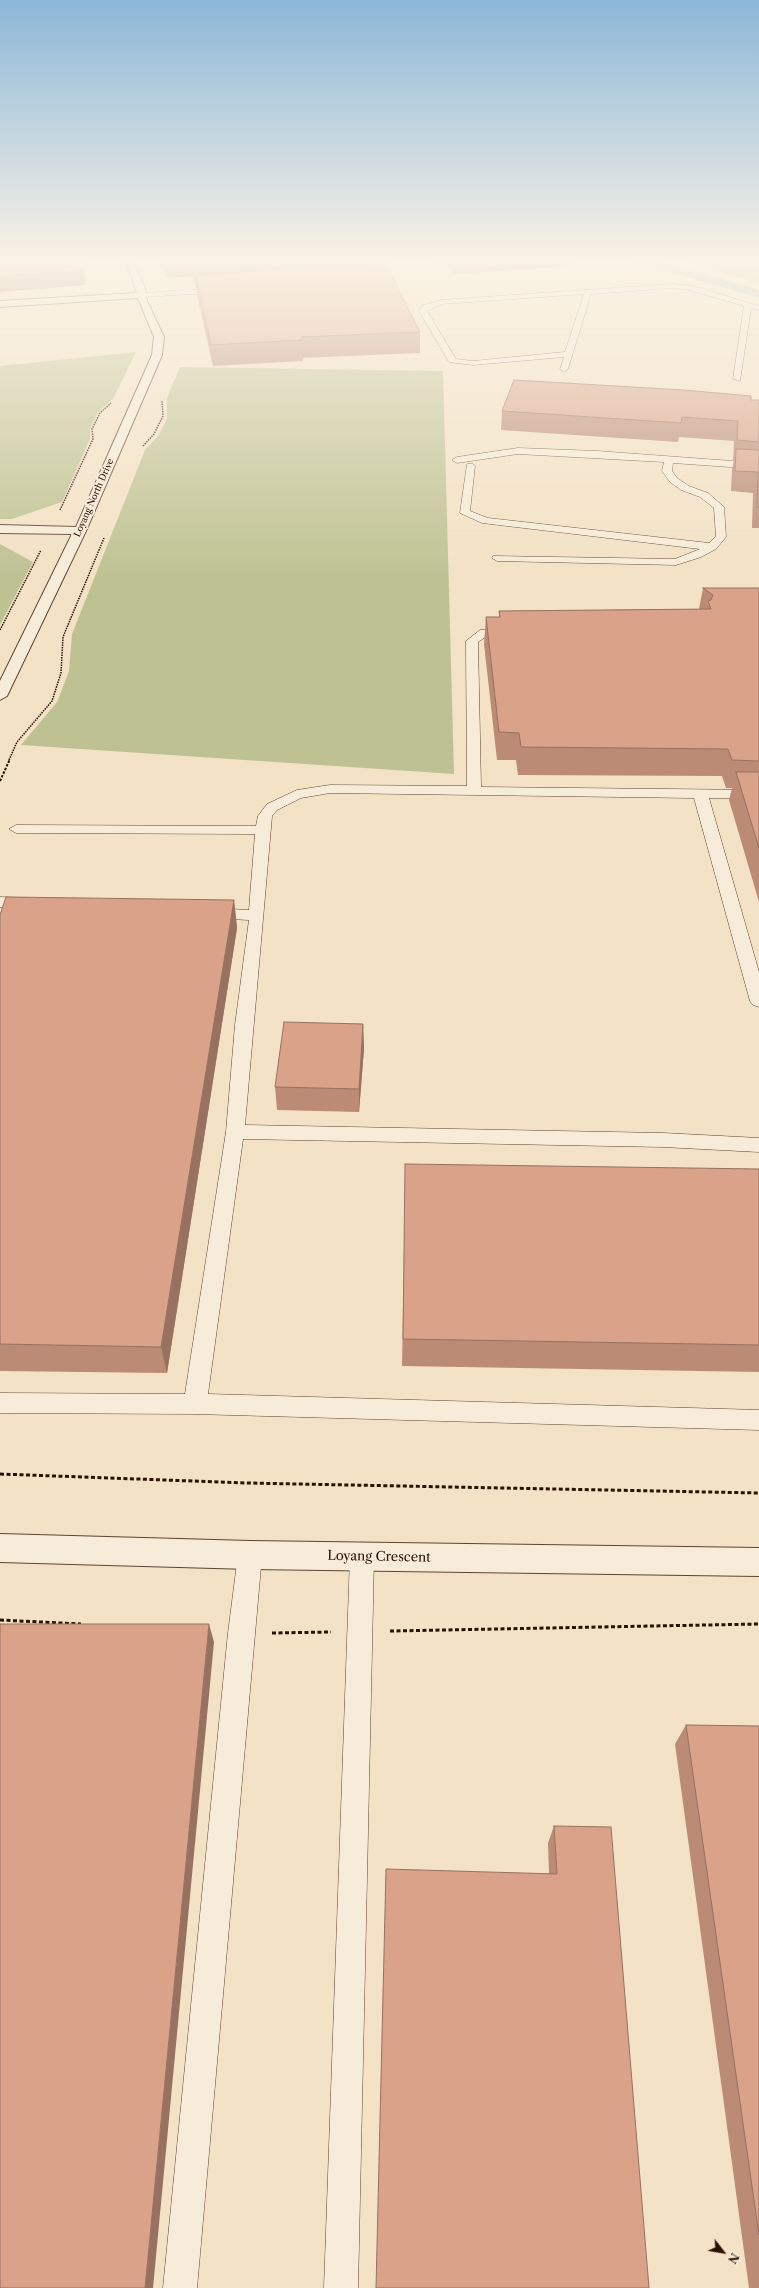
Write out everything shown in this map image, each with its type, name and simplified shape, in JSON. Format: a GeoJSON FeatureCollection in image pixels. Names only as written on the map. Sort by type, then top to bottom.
{"type":"FeatureCollection","features":[{"type":"Feature","properties":{"kind":"street","name":"Loyang North Drive"},"geometry":{"type":"LineString","coordinates":[[0,696],[80,531],[152,366]]}},
{"type":"Feature","properties":{"kind":"street"},"geometry":{"type":"LineString","coordinates":[[0,529],[80,531]]}},
{"type":"Feature","properties":{"kind":"street","name":"Loyang Crescent"},"geometry":{"type":"LineString","coordinates":[[0,1548],[250,1555],[759,1562]]}},
{"type":"Feature","properties":{"kind":"lane"},"geometry":{"type":"LineString","coordinates":[[737,379],[739,366]]}},
{"type":"Feature","properties":{"kind":"lane"},"geometry":{"type":"LineString","coordinates":[[457,460],[478,455],[518,451],[669,459],[759,466]]}},
{"type":"Feature","properties":{"kind":"lane"},"geometry":{"type":"LineString","coordinates":[[497,558],[676,562],[697,556],[712,547],[721,537],[718,507],[704,495],[686,488],[673,480],[667,471],[669,459]]}},
{"type":"Feature","properties":{"kind":"lane"},"geometry":{"type":"LineString","coordinates":[[470,466],[465,513],[486,521],[712,547]]}},
{"type":"Feature","properties":{"kind":"lane"},"geometry":{"type":"LineString","coordinates":[[474,790],[472,641],[484,633],[522,631]]}},
{"type":"Feature","properties":{"kind":"lane"},"geometry":{"type":"LineString","coordinates":[[195,1404],[235,1132],[244,1025],[257,915],[263,830],[265,816],[272,807],[297,794],[314,790],[700,792],[759,794]]}},
{"type":"Feature","properties":{"kind":"lane"},"geometry":{"type":"LineString","coordinates":[[700,792],[759,1002]]}},
{"type":"Feature","properties":{"kind":"lane"},"geometry":{"type":"LineString","coordinates":[[16,828],[263,830]]}},
{"type":"Feature","properties":{"kind":"lane"},"geometry":{"type":"LineString","coordinates":[[0,902],[45,904]]}},
{"type":"Feature","properties":{"kind":"lane"},"geometry":{"type":"LineString","coordinates":[[194,912],[257,915]]}},
{"type":"Feature","properties":{"kind":"lane"},"geometry":{"type":"LineString","coordinates":[[235,1132],[655,1140],[759,1145]]}},
{"type":"Feature","properties":{"kind":"lane"},"geometry":{"type":"LineString","coordinates":[[0,1403],[195,1404],[759,1420]]}},
{"type":"Feature","properties":{"kind":"lane"},"geometry":{"type":"LineString","coordinates":[[180,2288],[240,1633],[250,1555]]}},
{"type":"Feature","properties":{"kind":"lane"},"geometry":{"type":"LineString","coordinates":[[341,2288],[362,1557]]}},
{"type":"Feature","properties":{"kind":"path"},"geometry":{"type":"LineString","coordinates":[[0,630],[51,530],[93,439],[92,429],[97,418],[100,413],[115,399]]}},
{"type":"Feature","properties":{"kind":"path"},"geometry":{"type":"LineString","coordinates":[[0,1474],[255,1483],[759,1493]]}},
{"type":"Feature","properties":{"kind":"path"},"geometry":{"type":"LineString","coordinates":[[0,1620],[85,1624]]}},
{"type":"Feature","properties":{"kind":"path"},"geometry":{"type":"LineString","coordinates":[[240,1633],[759,1624]]}},
{"type":"Feature","properties":{"kind":"green space"},"geometry":{"type":"Polygon","coordinates":[[[0,366],[129,366],[113,399],[98,412],[90,429],[90,439],[62,502],[12,519],[0,519],[0,366]]]}},
{"type":"Feature","properties":{"kind":"green space"},"geometry":{"type":"Polygon","coordinates":[[[180,367],[443,371],[454,774],[21,745],[57,702],[69,671],[72,634],[145,450],[158,436],[167,419],[167,398],[180,367]]]}},
{"type":"Feature","properties":{"kind":"green space"},"geometry":{"type":"Polygon","coordinates":[[[0,544],[33,562],[0,625],[0,544]]]}},
{"type":"Feature","properties":{"kind":"building"},"geometry":{"type":"Polygon","coordinates":[[[514,380],[684,390],[751,396],[751,400],[759,400],[759,442],[737,440],[738,421],[682,417],[681,423],[502,411],[514,380]]]}},
{"type":"Feature","properties":{"kind":"building"},"geometry":{"type":"Polygon","coordinates":[[[736,449],[759,450],[759,507],[757,507],[758,472],[735,471],[736,449]]]}},
{"type":"Feature","properties":{"kind":"building"},"geometry":{"type":"Polygon","coordinates":[[[703,588],[759,588],[759,761],[732,760],[728,749],[521,747],[519,733],[499,732],[486,617],[500,617],[499,611],[711,609],[708,601],[711,600],[713,595],[703,588]]]}},
{"type":"Feature","properties":{"kind":"building"},"geometry":{"type":"Polygon","coordinates":[[[736,772],[759,772],[759,848],[736,772]]]}},
{"type":"Feature","properties":{"kind":"building"},"geometry":{"type":"Polygon","coordinates":[[[6,897],[234,900],[161,1347],[0,1344],[0,915],[6,897]]]}},
{"type":"Feature","properties":{"kind":"building"},"geometry":{"type":"Polygon","coordinates":[[[284,1022],[363,1024],[359,1089],[275,1087],[284,1022]]]}},
{"type":"Feature","properties":{"kind":"building"},"geometry":{"type":"Polygon","coordinates":[[[405,1164],[759,1169],[759,1345],[403,1339],[405,1164]]]}},
{"type":"Feature","properties":{"kind":"building"},"geometry":{"type":"Polygon","coordinates":[[[0,1624],[209,1624],[145,2288],[0,2288],[0,1624]]]}},
{"type":"Feature","properties":{"kind":"building"},"geometry":{"type":"Polygon","coordinates":[[[686,1725],[759,1726],[759,2235],[686,1725]]]}},
{"type":"Feature","properties":{"kind":"building"},"geometry":{"type":"Polygon","coordinates":[[[554,1826],[611,1827],[649,2288],[376,2288],[386,1869],[557,1874],[554,1826]]]}}]}
